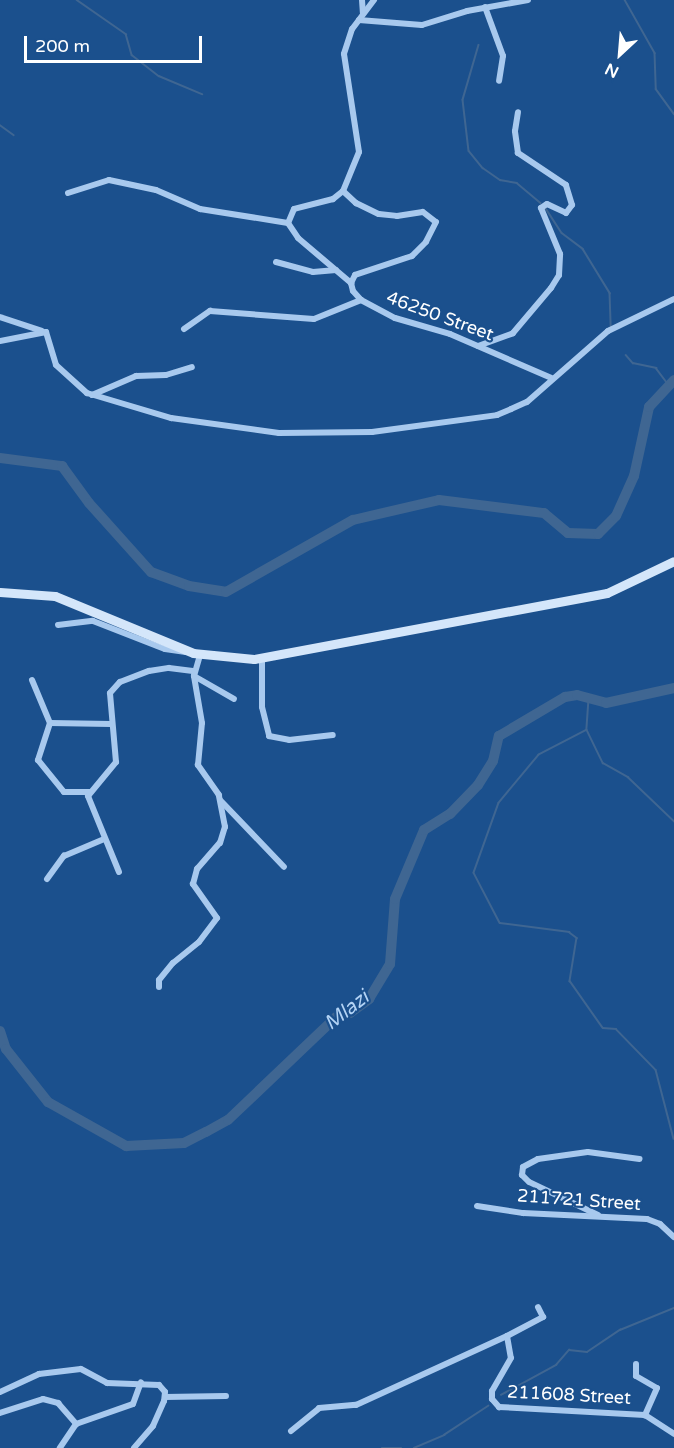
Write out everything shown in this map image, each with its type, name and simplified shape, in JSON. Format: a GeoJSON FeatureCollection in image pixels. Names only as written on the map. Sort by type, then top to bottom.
{"type":"FeatureCollection","features":[{"type":"Feature","properties":{"kind":"street"},"geometry":{"type":"LineString","coordinates":[[361,17],[362,0]]}},
{"type":"Feature","properties":{"kind":"street"},"geometry":{"type":"LineString","coordinates":[[288,223],[294,209],[333,199],[343,191],[358,152],[344,54],[349,34],[374,0]]}},
{"type":"Feature","properties":{"kind":"street"},"geometry":{"type":"LineString","coordinates":[[361,17],[422,25],[485,7],[528,0]]}},
{"type":"Feature","properties":{"kind":"street"},"geometry":{"type":"LineString","coordinates":[[485,7],[503,57],[499,81]]}},
{"type":"Feature","properties":{"kind":"street"},"geometry":{"type":"LineString","coordinates":[[478,346],[513,333],[551,288],[561,265],[555,238],[541,207],[547,204],[566,213],[572,205],[566,185],[518,153],[515,131],[518,112]]}},
{"type":"Feature","properties":{"kind":"street"},"geometry":{"type":"LineString","coordinates":[[68,193],[110,180],[156,190],[200,209],[288,223],[298,238],[351,283]]}},
{"type":"Feature","properties":{"kind":"street","name":"46250 Street"},"geometry":{"type":"LineString","coordinates":[[343,191],[356,203],[378,214],[397,216],[423,212],[436,222],[426,242],[412,256],[387,267],[360,273],[351,283],[361,300],[400,320],[450,334],[551,378]]}},
{"type":"Feature","properties":{"kind":"street"},"geometry":{"type":"LineString","coordinates":[[276,262],[313,272],[336,270]]}},
{"type":"Feature","properties":{"kind":"street"},"geometry":{"type":"LineString","coordinates":[[0,317],[42,331],[62,372],[92,395],[218,426],[279,433],[372,432],[497,415],[527,402],[551,378],[608,332],[674,299]]}},
{"type":"Feature","properties":{"kind":"street"},"geometry":{"type":"LineString","coordinates":[[184,329],[210,311],[314,319],[361,300]]}},
{"type":"Feature","properties":{"kind":"street"},"geometry":{"type":"LineString","coordinates":[[0,341],[42,331]]}},
{"type":"Feature","properties":{"kind":"street"},"geometry":{"type":"LineString","coordinates":[[92,395],[136,376],[166,375],[192,367]]}},
{"type":"Feature","properties":{"kind":"street"},"geometry":{"type":"LineString","coordinates":[[58,625],[80,620],[104,623],[165,649],[196,654],[262,658],[607,593],[674,561]]}},
{"type":"Feature","properties":{"kind":"street"},"geometry":{"type":"LineString","coordinates":[[0,592],[55,596],[196,654]]}},
{"type":"Feature","properties":{"kind":"street"},"geometry":{"type":"LineString","coordinates":[[196,654],[202,723],[198,765],[221,801],[284,867]]}},
{"type":"Feature","properties":{"kind":"street"},"geometry":{"type":"LineString","coordinates":[[262,658],[262,706],[269,736],[289,740],[333,735]]}},
{"type":"Feature","properties":{"kind":"street"},"geometry":{"type":"LineString","coordinates":[[32,680],[50,723],[38,760],[64,792],[90,792],[102,784],[116,762],[110,693],[116,685],[157,669],[196,670],[234,699]]}},
{"type":"Feature","properties":{"kind":"street"},"geometry":{"type":"LineString","coordinates":[[50,723],[111,724]]}},
{"type":"Feature","properties":{"kind":"street"},"geometry":{"type":"LineString","coordinates":[[90,792],[90,806],[119,872]]}},
{"type":"Feature","properties":{"kind":"street"},"geometry":{"type":"LineString","coordinates":[[159,987],[159,980],[173,963],[200,942],[215,923],[216,912],[200,899],[193,878],[224,833],[221,801]]}},
{"type":"Feature","properties":{"kind":"street"},"geometry":{"type":"LineString","coordinates":[[47,879],[64,856],[104,839]]}},
{"type":"Feature","properties":{"kind":"street"},"geometry":{"type":"LineString","coordinates":[[598,1215],[529,1182],[522,1175],[523,1167],[538,1159],[588,1152],[639,1159]]}},
{"type":"Feature","properties":{"kind":"street","name":"211721 Street"},"geometry":{"type":"LineString","coordinates":[[477,1206],[523,1214],[598,1215],[647,1219],[674,1237]]}},
{"type":"Feature","properties":{"kind":"street"},"geometry":{"type":"LineString","coordinates":[[291,1431],[319,1408],[356,1405],[507,1336],[543,1317],[538,1308]]}},
{"type":"Feature","properties":{"kind":"street","name":"211608 Street"},"geometry":{"type":"LineString","coordinates":[[507,1336],[511,1358],[492,1391],[492,1399],[499,1407],[645,1415],[674,1434]]}},
{"type":"Feature","properties":{"kind":"street"},"geometry":{"type":"LineString","coordinates":[[636,1364],[636,1376],[657,1388],[645,1415]]}},
{"type":"Feature","properties":{"kind":"street"},"geometry":{"type":"LineString","coordinates":[[0,1392],[39,1374],[81,1369],[106,1383],[159,1384],[165,1397],[153,1426],[134,1448]]}},
{"type":"Feature","properties":{"kind":"street"},"geometry":{"type":"LineString","coordinates":[[60,1448],[76,1425],[133,1404],[141,1382]]}},
{"type":"Feature","properties":{"kind":"street"},"geometry":{"type":"LineString","coordinates":[[165,1397],[226,1396]]}},
{"type":"Feature","properties":{"kind":"street"},"geometry":{"type":"LineString","coordinates":[[0,1413],[45,1398],[58,1403],[76,1425]]}},
{"type":"Feature","properties":{"kind":"waterway"},"geometry":{"type":"LineString","coordinates":[[77,0],[126,34],[132,55],[159,76],[202,94]]}},
{"type":"Feature","properties":{"kind":"waterway"},"geometry":{"type":"LineString","coordinates":[[625,0],[655,53],[656,89],[674,114]]}},
{"type":"Feature","properties":{"kind":"waterway"},"geometry":{"type":"LineString","coordinates":[[479,45],[463,100],[469,151],[483,168],[500,180],[517,183],[541,203]]}},
{"type":"Feature","properties":{"kind":"waterway"},"geometry":{"type":"LineString","coordinates":[[0,125],[14,135]]}},
{"type":"Feature","properties":{"kind":"waterway"},"geometry":{"type":"LineString","coordinates":[[545,207],[562,233],[583,249],[610,293],[611,327]]}},
{"type":"Feature","properties":{"kind":"waterway"},"geometry":{"type":"LineString","coordinates":[[626,355],[633,363],[656,368],[668,384]]}},
{"type":"Feature","properties":{"kind":"waterway"},"geometry":{"type":"LineString","coordinates":[[0,458],[62,466],[89,503],[151,572],[189,586],[226,592],[353,520],[439,500],[544,513],[568,533],[598,534],[616,516],[634,476],[649,407],[674,380]]}},
{"type":"Feature","properties":{"kind":"waterway","name":"Mlazi"},"geometry":{"type":"LineString","coordinates":[[0,1031],[6,1049],[48,1102],[126,1146],[184,1143],[206,1132],[228,1120],[336,1017],[350,1013],[369,999],[390,964],[395,899],[424,830],[450,814],[478,785],[493,761],[499,736],[565,697],[577,695],[606,703],[674,688]]}},
{"type":"Feature","properties":{"kind":"waterway"},"geometry":{"type":"LineString","coordinates":[[589,699],[587,730],[603,763],[628,777],[674,821]]}},
{"type":"Feature","properties":{"kind":"waterway"},"geometry":{"type":"LineString","coordinates":[[587,730],[539,755],[499,803],[474,873],[500,923],[569,932],[577,938],[570,981],[603,1028],[616,1029],[656,1070],[674,1139]]}},
{"type":"Feature","properties":{"kind":"waterway"},"geometry":{"type":"LineString","coordinates":[[501,1395],[556,1365],[569,1350],[587,1352],[620,1330],[674,1308]]}},
{"type":"Feature","properties":{"kind":"waterway"},"geometry":{"type":"LineString","coordinates":[[414,1448],[444,1435],[488,1406]]}},
{"type":"Feature","properties":{"kind":"waterway"},"geometry":{"type":"LineString","coordinates":[[382,1448],[401,1448]]}}]}
